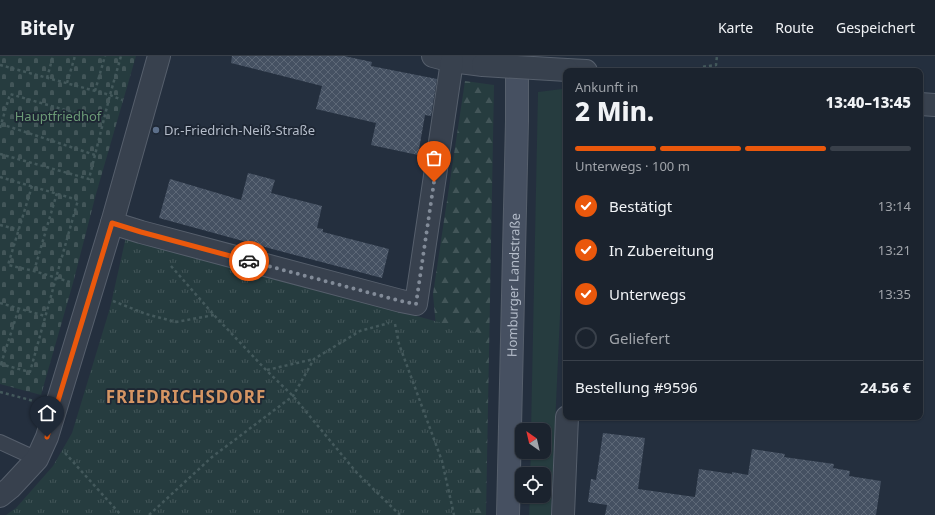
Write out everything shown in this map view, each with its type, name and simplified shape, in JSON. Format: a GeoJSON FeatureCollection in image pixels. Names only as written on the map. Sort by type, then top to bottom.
{"type":"FeatureCollection","features":[{"type":"Feature","properties":{"kind":"street"},"geometry":{"type":"LineString","coordinates":[[0,496],[10,488],[37,459],[47,437],[56,407],[82,288],[112,223],[159,56]]}},
{"type":"Feature","properties":{"kind":"street","name":"Homburger Landstraße"},"geometry":{"type":"LineString","coordinates":[[508,515],[517,120],[517,56]]}},
{"type":"Feature","properties":{"kind":"street"},"geometry":{"type":"LineString","coordinates":[[112,223],[355,289],[416,304],[443,58],[483,65],[579,68]]}},
{"type":"Feature","properties":{"kind":"street"},"geometry":{"type":"LineString","coordinates":[[923,104],[935,105]]}},
{"type":"Feature","properties":{"kind":"street"},"geometry":{"type":"LineString","coordinates":[[563,515],[567,420]]}},
{"type":"Feature","properties":{"kind":"lane"},"geometry":{"type":"LineString","coordinates":[[0,442],[37,459]]}},
{"type":"Feature","properties":{"kind":"path"},"geometry":{"type":"LineString","coordinates":[[47,78],[53,56]]}},
{"type":"Feature","properties":{"kind":"path"},"geometry":{"type":"LineString","coordinates":[[67,83],[75,56]]}},
{"type":"Feature","properties":{"kind":"path"},"geometry":{"type":"LineString","coordinates":[[95,91],[105,56]]}},
{"type":"Feature","properties":{"kind":"path"},"geometry":{"type":"LineString","coordinates":[[0,154],[89,179],[121,56]]}},
{"type":"Feature","properties":{"kind":"path"},"geometry":{"type":"LineString","coordinates":[[701,68],[716,65],[717,56]]}},
{"type":"Feature","properties":{"kind":"path"},"geometry":{"type":"LineString","coordinates":[[0,66],[110,95],[123,101]]}},
{"type":"Feature","properties":{"kind":"path"},"geometry":{"type":"LineString","coordinates":[[0,128],[10,94],[103,121]]}},
{"type":"Feature","properties":{"kind":"path"},"geometry":{"type":"LineString","coordinates":[[1,124],[95,155]]}},
{"type":"Feature","properties":{"kind":"path"},"geometry":{"type":"LineString","coordinates":[[0,177],[78,200],[30,372],[0,364],[19,308]]}},
{"type":"Feature","properties":{"kind":"path"},"geometry":{"type":"LineString","coordinates":[[32,186],[8,265],[56,278],[146,314],[176,322],[214,315]]}},
{"type":"Feature","properties":{"kind":"path"},"geometry":{"type":"LineString","coordinates":[[34,271],[57,193]]}},
{"type":"Feature","properties":{"kind":"path"},"geometry":{"type":"LineString","coordinates":[[0,225],[19,230]]}},
{"type":"Feature","properties":{"kind":"path"},"geometry":{"type":"LineString","coordinates":[[167,261],[214,315],[293,396],[357,473],[400,515]]}},
{"type":"Feature","properties":{"kind":"path"},"geometry":{"type":"LineString","coordinates":[[0,303],[45,316]]}},
{"type":"Feature","properties":{"kind":"path"},"geometry":{"type":"LineString","coordinates":[[266,370],[314,359],[360,331],[395,321],[399,344],[442,461],[454,515]]}},
{"type":"Feature","properties":{"kind":"path"},"geometry":{"type":"LineString","coordinates":[[149,515],[212,457],[293,396],[314,359]]}},
{"type":"Feature","properties":{"kind":"path"},"geometry":{"type":"LineString","coordinates":[[0,392],[56,407]]}},
{"type":"Feature","properties":{"kind":"path"},"geometry":{"type":"LineString","coordinates":[[47,437],[68,456],[121,515]]}},
{"type":"Feature","properties":{"kind":"green space","name":"Hauptfriedhof"},"geometry":{"type":"Polygon","coordinates":[[[0,56],[136,56],[96,194],[73,283],[41,395],[0,384],[0,56]]]}},
{"type":"Feature","properties":{"kind":"green space"},"geometry":{"type":"Polygon","coordinates":[[[465,81],[494,85],[486,515],[462,515],[445,426],[433,294],[465,81]]]}},
{"type":"Feature","properties":{"kind":"green space"},"geometry":{"type":"Polygon","coordinates":[[[562,89],[563,249],[551,515],[529,515],[530,503],[551,503],[551,467],[530,467],[531,459],[551,459],[551,423],[531,423],[538,92],[562,89]]]}},
{"type":"Feature","properties":{"kind":"green space"},"geometry":{"type":"Polygon","coordinates":[[[126,237],[479,333],[475,515],[6,515],[16,508],[53,466],[72,433],[110,308],[126,237]]]}},
{"type":"Feature","properties":{"kind":"building"},"geometry":{"type":"Polygon","coordinates":[[[232,56],[344,56],[372,62],[371,66],[437,79],[431,116],[425,115],[418,155],[371,145],[376,123],[316,109],[322,86],[231,63],[232,56]]]}},
{"type":"Feature","properties":{"kind":"building"},"geometry":{"type":"Polygon","coordinates":[[[248,173],[275,180],[271,193],[322,206],[317,228],[323,229],[323,232],[389,249],[382,278],[159,218],[170,179],[241,200],[248,173]]]}},
{"type":"Feature","properties":{"kind":"building"},"geometry":{"type":"Polygon","coordinates":[[[603,433],[645,438],[638,489],[695,497],[699,469],[748,475],[752,449],[785,454],[784,457],[834,464],[833,468],[850,471],[849,476],[881,481],[876,515],[605,515],[607,505],[588,502],[591,479],[596,480],[603,433]]]}},
{"type":"Feature","properties":{"kind":"way so far"},"geometry":{"type":"LineString","coordinates":[[249,261],[416,304],[434,182]]}},
{"type":"Feature","properties":{"kind":"place","name":"Dr.-Friedrich-Neiß-Straße"},"geometry":{"type":"Point","coordinates":[156,130]}},
{"type":"Feature","properties":{"kind":"district","name":"FRIEDRICHSDORF"},"geometry":{"type":"Point","coordinates":[186,397]}},
{"type":"Feature","properties":{"kind":"route"},"geometry":{"type":"LineString","coordinates":[[47,437],[112,223],[249,261]]}}]}
